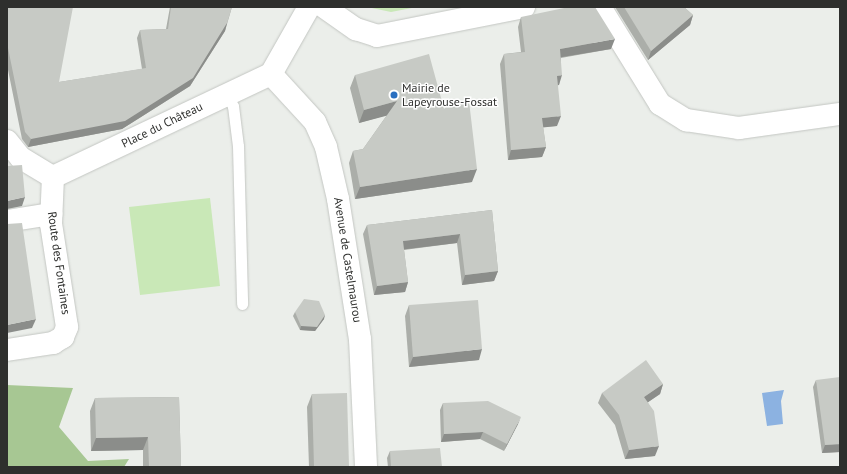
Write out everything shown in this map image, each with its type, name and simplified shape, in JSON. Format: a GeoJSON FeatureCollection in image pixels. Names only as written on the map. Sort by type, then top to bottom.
{"type":"FeatureCollection","features":[{"type":"Feature","properties":{"kind":"street"},"geometry":{"type":"LineString","coordinates":[[271,74],[309,7]]}},
{"type":"Feature","properties":{"kind":"street"},"geometry":{"type":"LineString","coordinates":[[324,7],[356,29],[377,36],[524,7]]}},
{"type":"Feature","properties":{"kind":"street"},"geometry":{"type":"LineString","coordinates":[[600,7],[660,104],[686,120],[739,128],[840,114]]}},
{"type":"Feature","properties":{"kind":"street","name":"Place du Château"},"geometry":{"type":"LineString","coordinates":[[53,177],[226,93],[271,74]]}},
{"type":"Feature","properties":{"kind":"street","name":"Avenue de Castelmaurou"},"geometry":{"type":"LineString","coordinates":[[271,74],[315,122],[326,147],[338,199],[360,339],[366,467]]}},
{"type":"Feature","properties":{"kind":"street"},"geometry":{"type":"LineString","coordinates":[[7,141],[21,158],[53,177]]}},
{"type":"Feature","properties":{"kind":"street","name":"Route des Fontaines"},"geometry":{"type":"LineString","coordinates":[[7,350],[53,343],[63,337],[67,327],[50,214],[53,177]]}},
{"type":"Feature","properties":{"kind":"street"},"geometry":{"type":"LineString","coordinates":[[7,222],[50,214]]}},
{"type":"Feature","properties":{"kind":"lane"},"geometry":{"type":"LineString","coordinates":[[226,93],[233,106],[238,146],[242,304]]}},
{"type":"Feature","properties":{"kind":"green space"},"geometry":{"type":"Polygon","coordinates":[[[367,7],[417,7],[391,12],[367,7]]]}},
{"type":"Feature","properties":{"kind":"green space"},"geometry":{"type":"Polygon","coordinates":[[[210,198],[220,286],[140,295],[129,207],[210,198]]]}},
{"type":"Feature","properties":{"kind":"green space"},"geometry":{"type":"Polygon","coordinates":[[[7,385],[73,388],[59,427],[88,461],[129,459],[124,467],[7,467],[7,385]]]}},
{"type":"Feature","properties":{"kind":"water"},"geometry":{"type":"Polygon","coordinates":[[[784,390],[781,401],[783,424],[767,426],[762,393],[784,390]]]}},
{"type":"Feature","properties":{"kind":"building"},"geometry":{"type":"Polygon","coordinates":[[[7,7],[73,7],[59,82],[146,68],[140,30],[168,29],[171,7],[232,7],[227,23],[193,78],[125,121],[31,139],[25,132],[7,43],[7,7]]]}},
{"type":"Feature","properties":{"kind":"building"},"geometry":{"type":"Polygon","coordinates":[[[569,7],[595,7],[615,39],[560,49],[562,75],[557,76],[561,116],[542,118],[546,147],[511,150],[504,54],[525,52],[521,17],[569,7]]]}},
{"type":"Feature","properties":{"kind":"building"},"geometry":{"type":"Polygon","coordinates":[[[624,7],[684,7],[693,15],[651,51],[624,7]]]}},
{"type":"Feature","properties":{"kind":"building"},"geometry":{"type":"Polygon","coordinates":[[[429,54],[444,109],[449,104],[469,101],[477,169],[360,187],[353,151],[363,149],[397,101],[364,110],[355,75],[429,54]]]}},
{"type":"Feature","properties":{"kind":"building"},"geometry":{"type":"Polygon","coordinates":[[[22,165],[25,197],[7,201],[7,166],[22,165]]]}},
{"type":"Feature","properties":{"kind":"building"},"geometry":{"type":"Polygon","coordinates":[[[492,210],[498,271],[465,275],[460,234],[403,241],[408,282],[377,286],[367,225],[492,210]]]}},
{"type":"Feature","properties":{"kind":"building"},"geometry":{"type":"Polygon","coordinates":[[[22,223],[36,319],[7,325],[7,224],[22,223]]]}},
{"type":"Feature","properties":{"kind":"building"},"geometry":{"type":"Polygon","coordinates":[[[304,299],[319,301],[325,315],[317,327],[301,326],[295,312],[304,299]]]}},
{"type":"Feature","properties":{"kind":"building"},"geometry":{"type":"Polygon","coordinates":[[[478,300],[482,349],[413,357],[409,305],[478,300]]]}},
{"type":"Feature","properties":{"kind":"building"},"geometry":{"type":"Polygon","coordinates":[[[646,360],[663,384],[644,397],[654,411],[659,446],[629,450],[619,415],[602,393],[646,360]]]}},
{"type":"Feature","properties":{"kind":"building"},"geometry":{"type":"Polygon","coordinates":[[[840,377],[840,444],[825,445],[816,380],[840,377]]]}},
{"type":"Feature","properties":{"kind":"building"},"geometry":{"type":"Polygon","coordinates":[[[347,393],[349,467],[314,467],[312,394],[347,393]]]}},
{"type":"Feature","properties":{"kind":"building"},"geometry":{"type":"Polygon","coordinates":[[[179,397],[181,467],[149,467],[148,437],[96,438],[95,398],[179,397]]]}},
{"type":"Feature","properties":{"kind":"building"},"geometry":{"type":"Polygon","coordinates":[[[488,401],[521,417],[507,444],[483,432],[444,434],[443,403],[488,401]]]}},
{"type":"Feature","properties":{"kind":"building"},"geometry":{"type":"Polygon","coordinates":[[[440,448],[442,467],[391,467],[390,451],[440,448]]]}},
{"type":"Feature","properties":{"kind":"place","name":"Mairie de Lapeyrouse-Fossat"},"geometry":{"type":"Point","coordinates":[394,95]}}]}
